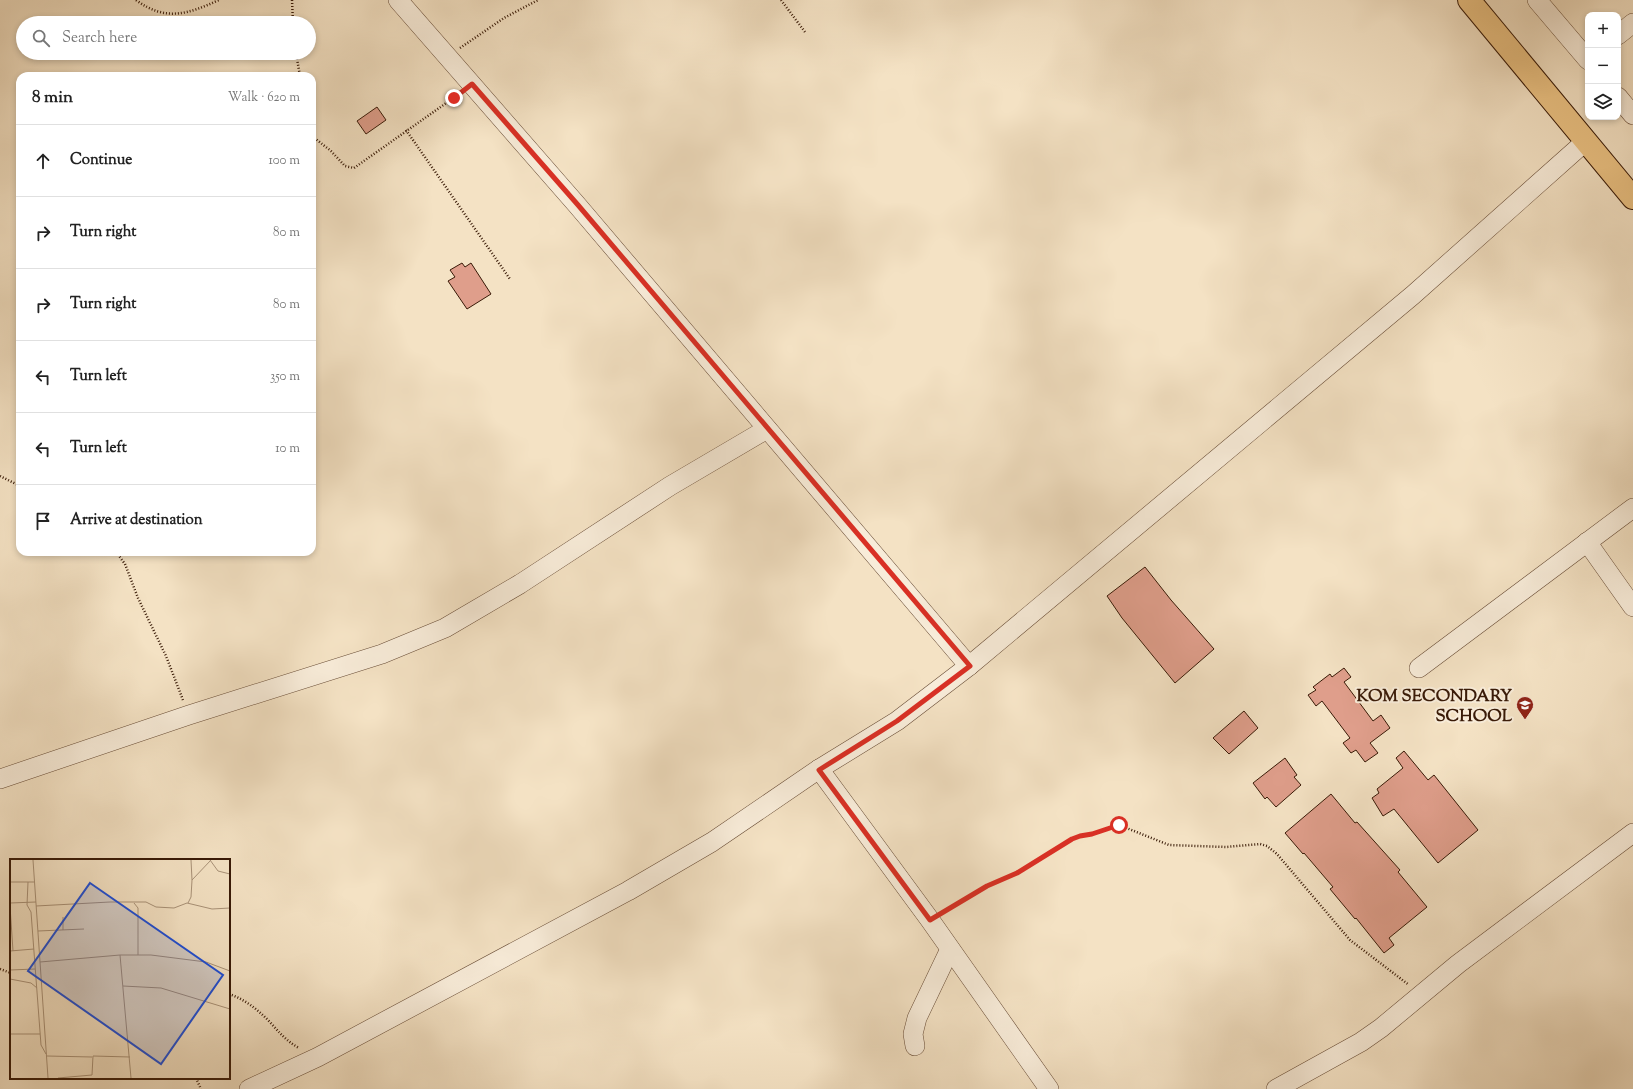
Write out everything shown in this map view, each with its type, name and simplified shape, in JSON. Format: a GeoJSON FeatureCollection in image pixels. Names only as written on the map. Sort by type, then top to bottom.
{"type":"FeatureCollection","features":[{"type":"Feature","properties":{"kind":"main road"},"geometry":{"type":"LineString","coordinates":[[1469,0],[1633,198]]}},
{"type":"Feature","properties":{"kind":"street"},"geometry":{"type":"LineString","coordinates":[[398,0],[578,205],[970,666]]}},
{"type":"Feature","properties":{"kind":"street"},"geometry":{"type":"LineString","coordinates":[[1537,0],[1585,56]]}},
{"type":"Feature","properties":{"kind":"street"},"geometry":{"type":"LineString","coordinates":[[1621,33],[1633,23]]}},
{"type":"Feature","properties":{"kind":"street"},"geometry":{"type":"LineString","coordinates":[[1621,101],[1633,115]]}},
{"type":"Feature","properties":{"kind":"street"},"geometry":{"type":"LineString","coordinates":[[249,1089],[318,1056],[628,892],[712,842],[819,770],[897,721],[970,666],[1413,295],[1586,141]]}},
{"type":"Feature","properties":{"kind":"street"},"geometry":{"type":"LineString","coordinates":[[0,779],[189,715],[382,654],[445,628],[520,584],[670,486],[767,429]]}},
{"type":"Feature","properties":{"kind":"street"},"geometry":{"type":"LineString","coordinates":[[1419,668],[1633,508]]}},
{"type":"Feature","properties":{"kind":"street"},"geometry":{"type":"LineString","coordinates":[[1587,542],[1633,607]]}},
{"type":"Feature","properties":{"kind":"street"},"geometry":{"type":"LineString","coordinates":[[819,770],[930,920],[1049,1089]]}},
{"type":"Feature","properties":{"kind":"street"},"geometry":{"type":"LineString","coordinates":[[1276,1089],[1361,1042],[1381,1028],[1421,993],[1458,964],[1633,833]]}},
{"type":"Feature","properties":{"kind":"street"},"geometry":{"type":"LineString","coordinates":[[915,1046],[913,1034],[917,1018],[950,949]]}},
{"type":"Feature","properties":{"kind":"path"},"geometry":{"type":"LineString","coordinates":[[136,0],[154,11],[165,14],[186,13],[200,9],[219,0]]}},
{"type":"Feature","properties":{"kind":"path"},"geometry":{"type":"LineString","coordinates":[[292,0],[293,16]]}},
{"type":"Feature","properties":{"kind":"path"},"geometry":{"type":"LineString","coordinates":[[447,56],[504,18],[538,0]]}},
{"type":"Feature","properties":{"kind":"path"},"geometry":{"type":"LineString","coordinates":[[781,0],[805,32]]}},
{"type":"Feature","properties":{"kind":"path"},"geometry":{"type":"LineString","coordinates":[[297,60],[299,72]]}},
{"type":"Feature","properties":{"kind":"path"},"geometry":{"type":"LineString","coordinates":[[316,139],[345,166],[354,168],[381,150],[406,130],[449,102],[472,84]]}},
{"type":"Feature","properties":{"kind":"path"},"geometry":{"type":"LineString","coordinates":[[406,130],[510,279]]}},
{"type":"Feature","properties":{"kind":"path"},"geometry":{"type":"LineString","coordinates":[[0,476],[16,484]]}},
{"type":"Feature","properties":{"kind":"path"},"geometry":{"type":"LineString","coordinates":[[120,556],[166,656],[189,715]]}},
{"type":"Feature","properties":{"kind":"path"},"geometry":{"type":"LineString","coordinates":[[930,920],[987,886],[1017,873],[1072,839],[1092,834],[1113,826],[1119,825],[1169,845],[1226,847],[1264,845],[1277,854],[1350,940],[1421,993]]}},
{"type":"Feature","properties":{"kind":"path"},"geometry":{"type":"LineString","coordinates":[[0,969],[10,973]]}},
{"type":"Feature","properties":{"kind":"path"},"geometry":{"type":"LineString","coordinates":[[230,994],[243,1000],[255,1008],[289,1042],[318,1056]]}},
{"type":"Feature","properties":{"kind":"path"},"geometry":{"type":"LineString","coordinates":[[196,1079],[201,1089]]}},
{"type":"Feature","properties":{"kind":"building"},"geometry":{"type":"Polygon","coordinates":[[[377,107],[386,120],[366,134],[357,121],[377,107]]]}},
{"type":"Feature","properties":{"kind":"building"},"geometry":{"type":"Polygon","coordinates":[[[462,263],[465,267],[471,263],[491,294],[467,309],[448,281],[455,277],[450,270],[462,263]]]}},
{"type":"Feature","properties":{"kind":"building"},"geometry":{"type":"Polygon","coordinates":[[[1145,567],[1171,600],[1214,649],[1175,683],[1122,618],[1107,596],[1145,567]]]}},
{"type":"Feature","properties":{"kind":"building"},"geometry":{"type":"Polygon","coordinates":[[[1344,668],[1351,677],[1344,682],[1373,721],[1381,715],[1390,728],[1370,743],[1378,753],[1365,762],[1356,750],[1351,753],[1343,743],[1350,738],[1322,701],[1316,706],[1308,695],[1316,690],[1313,687],[1330,674],[1332,677],[1344,668]]]}},
{"type":"Feature","properties":{"kind":"building"},"geometry":{"type":"Polygon","coordinates":[[[1244,711],[1258,728],[1229,754],[1213,738],[1244,711]]]}},
{"type":"Feature","properties":{"kind":"building"},"geometry":{"type":"Polygon","coordinates":[[[1404,751],[1428,780],[1434,775],[1478,830],[1438,863],[1394,809],[1383,816],[1372,798],[1379,793],[1377,789],[1403,768],[1396,758],[1404,751]]]}},
{"type":"Feature","properties":{"kind":"building"},"geometry":{"type":"Polygon","coordinates":[[[1285,758],[1297,775],[1294,777],[1301,785],[1276,807],[1267,797],[1265,799],[1253,783],[1285,758]]]}},
{"type":"Feature","properties":{"kind":"building"},"geometry":{"type":"Polygon","coordinates":[[[1331,794],[1355,823],[1357,822],[1400,870],[1398,872],[1427,907],[1389,938],[1394,945],[1384,953],[1330,889],[1333,887],[1285,833],[1331,794]]]}},
{"type":"Feature","properties":{"kind":"place","name":"KOM SECONDARY SCHOOL"},"geometry":{"type":"Point","coordinates":[1525,720]}},
{"type":"Feature","properties":{"kind":"route"},"geometry":{"type":"LineString","coordinates":[[454,98],[472,84],[578,205],[970,666],[897,721],[819,770],[930,920],[987,886],[1000,879],[1017,873],[1072,839],[1119,825]]}}]}
